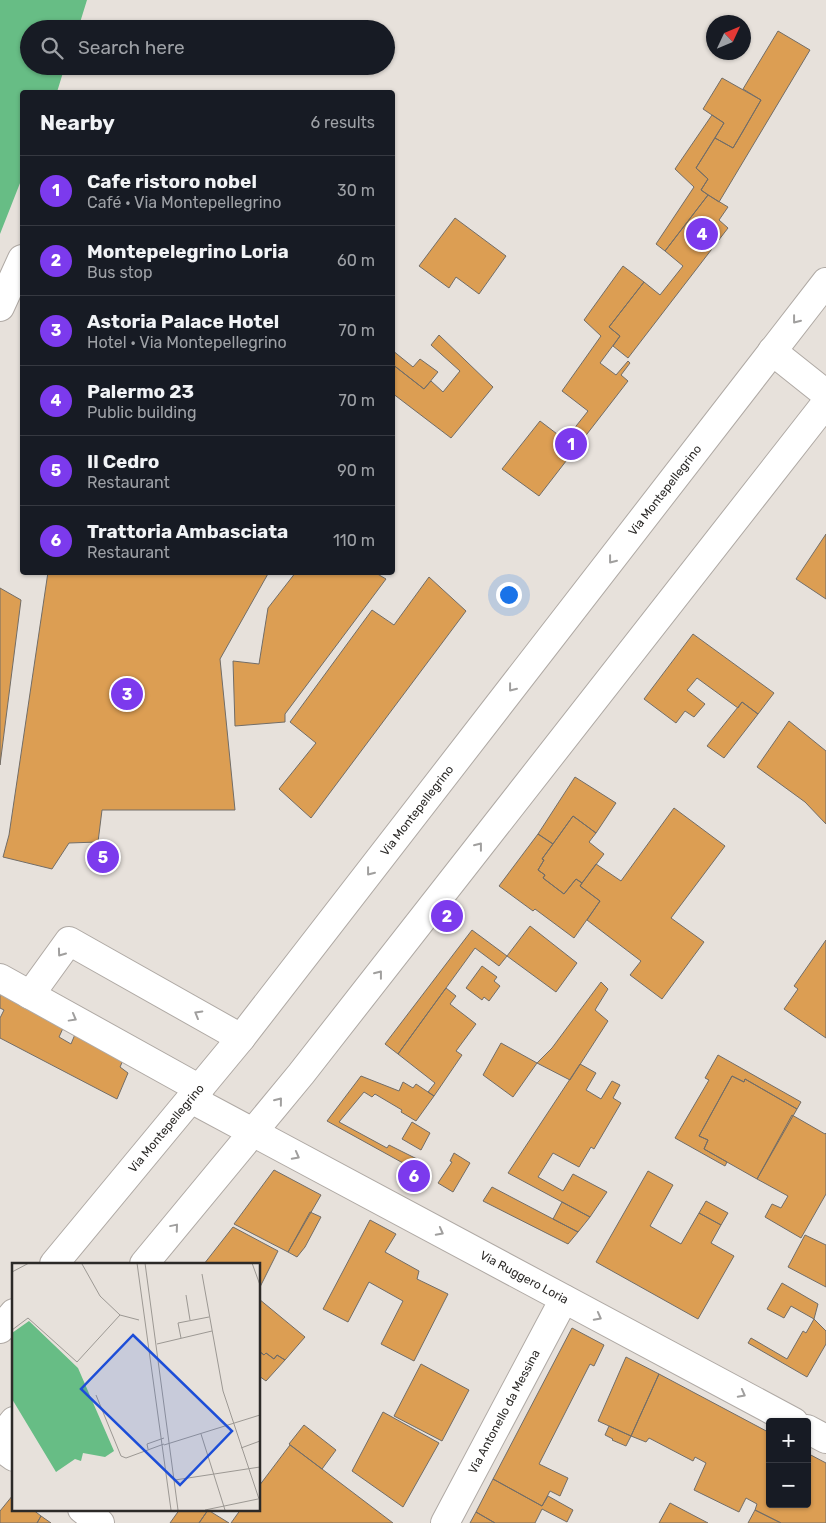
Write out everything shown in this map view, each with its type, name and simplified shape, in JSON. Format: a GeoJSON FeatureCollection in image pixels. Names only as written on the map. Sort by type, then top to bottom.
{"type":"FeatureCollection","features":[{"type":"Feature","properties":{"kind":"street"},"geometry":{"type":"LineString","coordinates":[[0,306],[20,263]]}},
{"type":"Feature","properties":{"kind":"street","name":"Via Montepellegrino"},"geometry":{"type":"LineString","coordinates":[[55,1263],[241,1038],[826,282]]}},
{"type":"Feature","properties":{"kind":"street"},"geometry":{"type":"LineString","coordinates":[[772,351],[826,394]]}},
{"type":"Feature","properties":{"kind":"street"},"geometry":{"type":"LineString","coordinates":[[145,1263],[307,1066],[826,403]]}},
{"type":"Feature","properties":{"kind":"street"},"geometry":{"type":"LineString","coordinates":[[30,994],[69,942],[241,1038]]}},
{"type":"Feature","properties":{"kind":"street","name":"Via Ruggero Loria"},"geometry":{"type":"LineString","coordinates":[[0,978],[30,994],[196,1094],[253,1132],[787,1418]]}},
{"type":"Feature","properties":{"kind":"street","name":"Via Antonello da Messina"},"geometry":{"type":"LineString","coordinates":[[445,1523],[564,1299]]}},
{"type":"Feature","properties":{"kind":"street"},"geometry":{"type":"LineString","coordinates":[[0,1329],[12,1315]]}},
{"type":"Feature","properties":{"kind":"street"},"geometry":{"type":"LineString","coordinates":[[0,1438],[12,1423]]}},
{"type":"Feature","properties":{"kind":"street"},"geometry":{"type":"LineString","coordinates":[[811,1431],[826,1439]]}},
{"type":"Feature","properties":{"kind":"street"},"geometry":{"type":"LineString","coordinates":[[0,1447],[12,1456]]}},
{"type":"Feature","properties":{"kind":"street"},"geometry":{"type":"LineString","coordinates":[[83,1510],[100,1523]]}},
{"type":"Feature","properties":{"kind":"green space"},"geometry":{"type":"Polygon","coordinates":[[[0,0],[87,0],[81,20],[20,20],[20,75],[62,75],[58,90],[20,90],[20,183],[0,234],[0,0]]]}},
{"type":"Feature","properties":{"kind":"building"},"geometry":{"type":"Polygon","coordinates":[[[778,31],[810,50],[719,202],[701,190],[708,179],[696,168],[715,138],[733,148],[742,133],[761,100],[743,89],[778,31]]]}},
{"type":"Feature","properties":{"kind":"building"},"geometry":{"type":"Polygon","coordinates":[[[722,78],[761,100],[733,148],[715,138],[724,123],[703,109],[722,78]]]}},
{"type":"Feature","properties":{"kind":"building"},"geometry":{"type":"Polygon","coordinates":[[[712,115],[724,123],[696,168],[708,179],[701,190],[708,195],[665,251],[656,244],[694,187],[675,169],[712,115]]]}},
{"type":"Feature","properties":{"kind":"building"},"geometry":{"type":"Polygon","coordinates":[[[708,195],[728,207],[719,220],[728,228],[628,358],[613,346],[620,336],[609,327],[644,282],[660,295],[683,266],[665,251],[708,195]]]}},
{"type":"Feature","properties":{"kind":"building"},"geometry":{"type":"Polygon","coordinates":[[[455,218],[506,256],[479,294],[456,277],[449,288],[419,266],[455,218]]]}},
{"type":"Feature","properties":{"kind":"building"},"geometry":{"type":"Polygon","coordinates":[[[623,266],[644,282],[609,327],[620,336],[600,363],[616,375],[628,361],[630,363],[621,375],[628,381],[539,496],[502,469],[540,421],[565,440],[588,411],[562,391],[601,336],[584,320],[623,266]]]}},
{"type":"Feature","properties":{"kind":"building"},"geometry":{"type":"Polygon","coordinates":[[[439,335],[493,387],[451,438],[395,395],[395,366],[424,389],[431,381],[443,392],[460,371],[431,345],[439,335]]]}},
{"type":"Feature","properties":{"kind":"building"},"geometry":{"type":"Polygon","coordinates":[[[395,352],[413,367],[420,359],[438,372],[424,389],[395,366],[395,352]]]}},
{"type":"Feature","properties":{"kind":"building"},"geometry":{"type":"Polygon","coordinates":[[[826,534],[826,599],[796,579],[826,534]]]}},
{"type":"Feature","properties":{"kind":"building"},"geometry":{"type":"Polygon","coordinates":[[[48,575],[267,575],[220,659],[235,810],[102,810],[98,842],[69,843],[52,869],[3,857],[9,835],[48,575]]]}},
{"type":"Feature","properties":{"kind":"building"},"geometry":{"type":"Polygon","coordinates":[[[294,575],[379,575],[386,579],[285,714],[285,722],[235,726],[233,661],[259,664],[268,608],[294,575]]]}},
{"type":"Feature","properties":{"kind":"building"},"geometry":{"type":"Polygon","coordinates":[[[429,577],[466,611],[311,818],[279,789],[316,743],[290,722],[372,610],[394,625],[429,577]]]}},
{"type":"Feature","properties":{"kind":"building"},"geometry":{"type":"Polygon","coordinates":[[[0,588],[21,600],[0,765],[0,588]]]}},
{"type":"Feature","properties":{"kind":"building"},"geometry":{"type":"Polygon","coordinates":[[[693,634],[774,693],[758,714],[742,702],[738,708],[697,678],[687,690],[705,704],[694,717],[685,711],[676,723],[644,699],[693,634]]]}},
{"type":"Feature","properties":{"kind":"building"},"geometry":{"type":"Polygon","coordinates":[[[742,702],[758,714],[724,758],[707,746],[742,702]]]}},
{"type":"Feature","properties":{"kind":"building"},"geometry":{"type":"Polygon","coordinates":[[[789,721],[826,751],[826,824],[805,802],[757,767],[789,721]]]}},
{"type":"Feature","properties":{"kind":"building"},"geometry":{"type":"Polygon","coordinates":[[[575,777],[616,803],[596,833],[573,816],[553,844],[538,834],[575,777]]]}},
{"type":"Feature","properties":{"kind":"building"},"geometry":{"type":"Polygon","coordinates":[[[674,808],[725,846],[671,918],[704,942],[662,999],[630,975],[641,961],[587,920],[600,901],[580,886],[596,864],[621,881],[674,808]]]}},
{"type":"Feature","properties":{"kind":"building"},"geometry":{"type":"Polygon","coordinates":[[[573,816],[596,833],[589,842],[604,854],[582,883],[576,879],[564,894],[543,878],[545,875],[538,870],[544,860],[542,859],[573,816]]]}},
{"type":"Feature","properties":{"kind":"building"},"geometry":{"type":"Polygon","coordinates":[[[538,834],[553,844],[542,859],[544,860],[538,870],[545,875],[543,878],[564,894],[576,879],[582,883],[580,886],[600,901],[574,938],[535,909],[533,911],[499,886],[538,834]]]}},
{"type":"Feature","properties":{"kind":"building"},"geometry":{"type":"Polygon","coordinates":[[[530,926],[577,963],[556,992],[507,956],[530,926]]]}},
{"type":"Feature","properties":{"kind":"building"},"geometry":{"type":"Polygon","coordinates":[[[472,930],[507,956],[499,966],[475,948],[398,1054],[385,1044],[472,930]]]}},
{"type":"Feature","properties":{"kind":"building"},"geometry":{"type":"Polygon","coordinates":[[[826,940],[826,1038],[784,1009],[798,989],[794,986],[826,940]]]}},
{"type":"Feature","properties":{"kind":"building"},"geometry":{"type":"Polygon","coordinates":[[[482,966],[497,977],[494,981],[500,986],[489,1001],[484,997],[482,1000],[466,988],[482,966]]]}},
{"type":"Feature","properties":{"kind":"building"},"geometry":{"type":"Polygon","coordinates":[[[601,982],[608,989],[595,1010],[608,1021],[570,1080],[537,1063],[552,1048],[601,982]]]}},
{"type":"Feature","properties":{"kind":"building"},"geometry":{"type":"Polygon","coordinates":[[[446,988],[456,996],[450,1004],[476,1024],[456,1051],[462,1055],[434,1096],[428,1092],[435,1083],[398,1054],[446,988]]]}},
{"type":"Feature","properties":{"kind":"building"},"geometry":{"type":"Polygon","coordinates":[[[0,994],[64,1026],[59,1037],[71,1044],[76,1032],[124,1058],[120,1067],[128,1073],[117,1099],[0,1038],[0,1018],[4,1010],[0,1008],[0,994]]]}},
{"type":"Feature","properties":{"kind":"building"},"geometry":{"type":"Polygon","coordinates":[[[501,1043],[537,1063],[513,1097],[483,1075],[501,1043]]]}},
{"type":"Feature","properties":{"kind":"building"},"geometry":{"type":"Polygon","coordinates":[[[718,1055],[801,1102],[797,1109],[745,1079],[744,1082],[732,1076],[699,1136],[708,1140],[704,1149],[727,1162],[725,1166],[675,1138],[709,1080],[705,1078],[718,1055]]]}},
{"type":"Feature","properties":{"kind":"building"},"geometry":{"type":"Polygon","coordinates":[[[580,1064],[596,1073],[586,1090],[601,1099],[612,1081],[620,1085],[613,1098],[621,1103],[594,1149],[591,1147],[579,1167],[553,1153],[538,1177],[563,1191],[573,1174],[607,1192],[590,1217],[508,1173],[580,1064]]]}},
{"type":"Feature","properties":{"kind":"building"},"geometry":{"type":"Polygon","coordinates":[[[361,1076],[399,1091],[403,1082],[413,1088],[416,1084],[434,1096],[416,1121],[375,1094],[372,1097],[364,1092],[339,1122],[387,1148],[389,1145],[417,1159],[412,1168],[327,1121],[361,1076]]]}},
{"type":"Feature","properties":{"kind":"building"},"geometry":{"type":"Polygon","coordinates":[[[732,1076],[744,1082],[745,1079],[797,1109],[757,1179],[704,1149],[708,1140],[699,1136],[732,1076]]]}},
{"type":"Feature","properties":{"kind":"building"},"geometry":{"type":"Polygon","coordinates":[[[792,1115],[826,1133],[826,1194],[801,1238],[765,1217],[772,1204],[781,1208],[788,1196],[757,1179],[792,1115]]]}},
{"type":"Feature","properties":{"kind":"building"},"geometry":{"type":"Polygon","coordinates":[[[412,1122],[430,1133],[421,1150],[402,1139],[412,1122]]]}},
{"type":"Feature","properties":{"kind":"building"},"geometry":{"type":"Polygon","coordinates":[[[454,1153],[470,1163],[453,1192],[438,1183],[452,1162],[450,1161],[454,1153]]]}},
{"type":"Feature","properties":{"kind":"building"},"geometry":{"type":"Polygon","coordinates":[[[274,1170],[321,1195],[288,1252],[234,1224],[274,1170]]]}},
{"type":"Feature","properties":{"kind":"building"},"geometry":{"type":"Polygon","coordinates":[[[648,1171],[673,1185],[650,1226],[681,1244],[699,1213],[721,1225],[711,1243],[734,1256],[698,1319],[596,1262],[648,1171]]]}},
{"type":"Feature","properties":{"kind":"building"},"geometry":{"type":"Polygon","coordinates":[[[492,1187],[578,1232],[568,1244],[483,1201],[492,1187]]]}},
{"type":"Feature","properties":{"kind":"building"},"geometry":{"type":"Polygon","coordinates":[[[706,1201],[728,1213],[721,1225],[699,1213],[706,1201]]]}},
{"type":"Feature","properties":{"kind":"building"},"geometry":{"type":"Polygon","coordinates":[[[562,1202],[590,1217],[578,1232],[553,1219],[562,1202]]]}},
{"type":"Feature","properties":{"kind":"building"},"geometry":{"type":"Polygon","coordinates":[[[310,1212],[321,1217],[305,1247],[297,1257],[288,1252],[310,1212]]]}},
{"type":"Feature","properties":{"kind":"building"},"geometry":{"type":"Polygon","coordinates":[[[370,1220],[396,1234],[385,1252],[419,1271],[417,1279],[448,1294],[414,1361],[381,1344],[403,1301],[369,1282],[348,1322],[323,1309],[370,1220]]]}},
{"type":"Feature","properties":{"kind":"building"},"geometry":{"type":"Polygon","coordinates":[[[233,1227],[278,1251],[260,1287],[260,1263],[205,1263],[233,1227]]]}},
{"type":"Feature","properties":{"kind":"building"},"geometry":{"type":"Polygon","coordinates":[[[805,1235],[826,1245],[826,1287],[788,1267],[805,1235]]]}},
{"type":"Feature","properties":{"kind":"building"},"geometry":{"type":"Polygon","coordinates":[[[782,1283],[818,1304],[814,1319],[791,1306],[784,1318],[767,1309],[782,1283]]]}},
{"type":"Feature","properties":{"kind":"building"},"geometry":{"type":"Polygon","coordinates":[[[260,1300],[305,1337],[285,1360],[277,1355],[274,1359],[266,1353],[264,1355],[260,1352],[260,1300]]]}},
{"type":"Feature","properties":{"kind":"building"},"geometry":{"type":"Polygon","coordinates":[[[814,1319],[826,1331],[826,1344],[807,1377],[748,1343],[751,1338],[787,1359],[803,1331],[806,1333],[814,1319]]]}},
{"type":"Feature","properties":{"kind":"building"},"geometry":{"type":"Polygon","coordinates":[[[572,1328],[604,1345],[594,1366],[590,1364],[539,1464],[568,1478],[560,1496],[550,1491],[542,1506],[493,1479],[572,1328]]]}},
{"type":"Feature","properties":{"kind":"building"},"geometry":{"type":"Polygon","coordinates":[[[260,1352],[264,1355],[266,1353],[274,1359],[277,1355],[285,1360],[266,1381],[260,1377],[260,1352]]]}},
{"type":"Feature","properties":{"kind":"building"},"geometry":{"type":"Polygon","coordinates":[[[626,1357],[659,1374],[631,1436],[598,1421],[626,1357]]]}},
{"type":"Feature","properties":{"kind":"building"},"geometry":{"type":"Polygon","coordinates":[[[421,1364],[469,1390],[442,1441],[394,1416],[421,1364]]]}},
{"type":"Feature","properties":{"kind":"building"},"geometry":{"type":"Polygon","coordinates":[[[659,1374],[766,1431],[766,1508],[811,1508],[811,1455],[826,1463],[826,1523],[781,1523],[755,1510],[757,1504],[746,1498],[739,1512],[694,1490],[706,1463],[695,1457],[693,1461],[649,1438],[646,1442],[631,1436],[659,1374]]]}},
{"type":"Feature","properties":{"kind":"building"},"geometry":{"type":"Polygon","coordinates":[[[383,1412],[439,1443],[403,1507],[352,1471],[383,1412]]]}},
{"type":"Feature","properties":{"kind":"building"},"geometry":{"type":"Polygon","coordinates":[[[304,1425],[336,1450],[322,1469],[289,1444],[304,1425]]]}},
{"type":"Feature","properties":{"kind":"building"},"geometry":{"type":"Polygon","coordinates":[[[609,1426],[631,1436],[626,1446],[605,1435],[609,1426]]]}},
{"type":"Feature","properties":{"kind":"building"},"geometry":{"type":"Polygon","coordinates":[[[290,1445],[393,1523],[231,1523],[240,1510],[260,1510],[260,1485],[290,1445]]]}},
{"type":"Feature","properties":{"kind":"building"},"geometry":{"type":"Polygon","coordinates":[[[493,1479],[542,1506],[548,1496],[573,1510],[567,1522],[542,1509],[535,1523],[495,1523],[476,1512],[493,1479]]]}},
{"type":"Feature","properties":{"kind":"building"},"geometry":{"type":"Polygon","coordinates":[[[12,1496],[12,1510],[33,1510],[41,1516],[37,1523],[0,1523],[0,1511],[12,1496]]]}},
{"type":"Feature","properties":{"kind":"building"},"geometry":{"type":"Polygon","coordinates":[[[670,1503],[687,1512],[708,1523],[659,1523],[670,1503]]]}},
{"type":"Feature","properties":{"kind":"building"},"geometry":{"type":"Polygon","coordinates":[[[179,1510],[208,1510],[199,1523],[170,1523],[179,1510]]]}},
{"type":"Feature","properties":{"kind":"building"},"geometry":{"type":"Polygon","coordinates":[[[208,1510],[229,1523],[199,1523],[208,1510]]]}},
{"type":"Feature","properties":{"kind":"building"},"geometry":{"type":"Polygon","coordinates":[[[755,1510],[781,1523],[748,1523],[755,1510]]]}},
{"type":"Feature","properties":{"kind":"building"},"geometry":{"type":"Polygon","coordinates":[[[476,1512],[495,1523],[470,1523],[476,1512]]]}},
{"type":"Feature","properties":{"kind":"building"},"geometry":{"type":"Polygon","coordinates":[[[41,1516],[51,1523],[37,1523],[41,1516]]]}},
{"type":"Feature","properties":{"kind":"place","name":"Palermo 23"},"geometry":{"type":"Point","coordinates":[702,234]}},
{"type":"Feature","properties":{"kind":"place","name":"Cafe ristoro nobel"},"geometry":{"type":"Point","coordinates":[571,444]}},
{"type":"Feature","properties":{"kind":"place","name":"Astoria Palace Hotel"},"geometry":{"type":"Point","coordinates":[127,694]}},
{"type":"Feature","properties":{"kind":"place","name":"Il Cedro"},"geometry":{"type":"Point","coordinates":[103,857]}},
{"type":"Feature","properties":{"kind":"place","name":"Montepelegrino Loria"},"geometry":{"type":"Point","coordinates":[447,916]}},
{"type":"Feature","properties":{"kind":"place","name":"Trattoria Ambasciata"},"geometry":{"type":"Point","coordinates":[414,1176]}}]}
